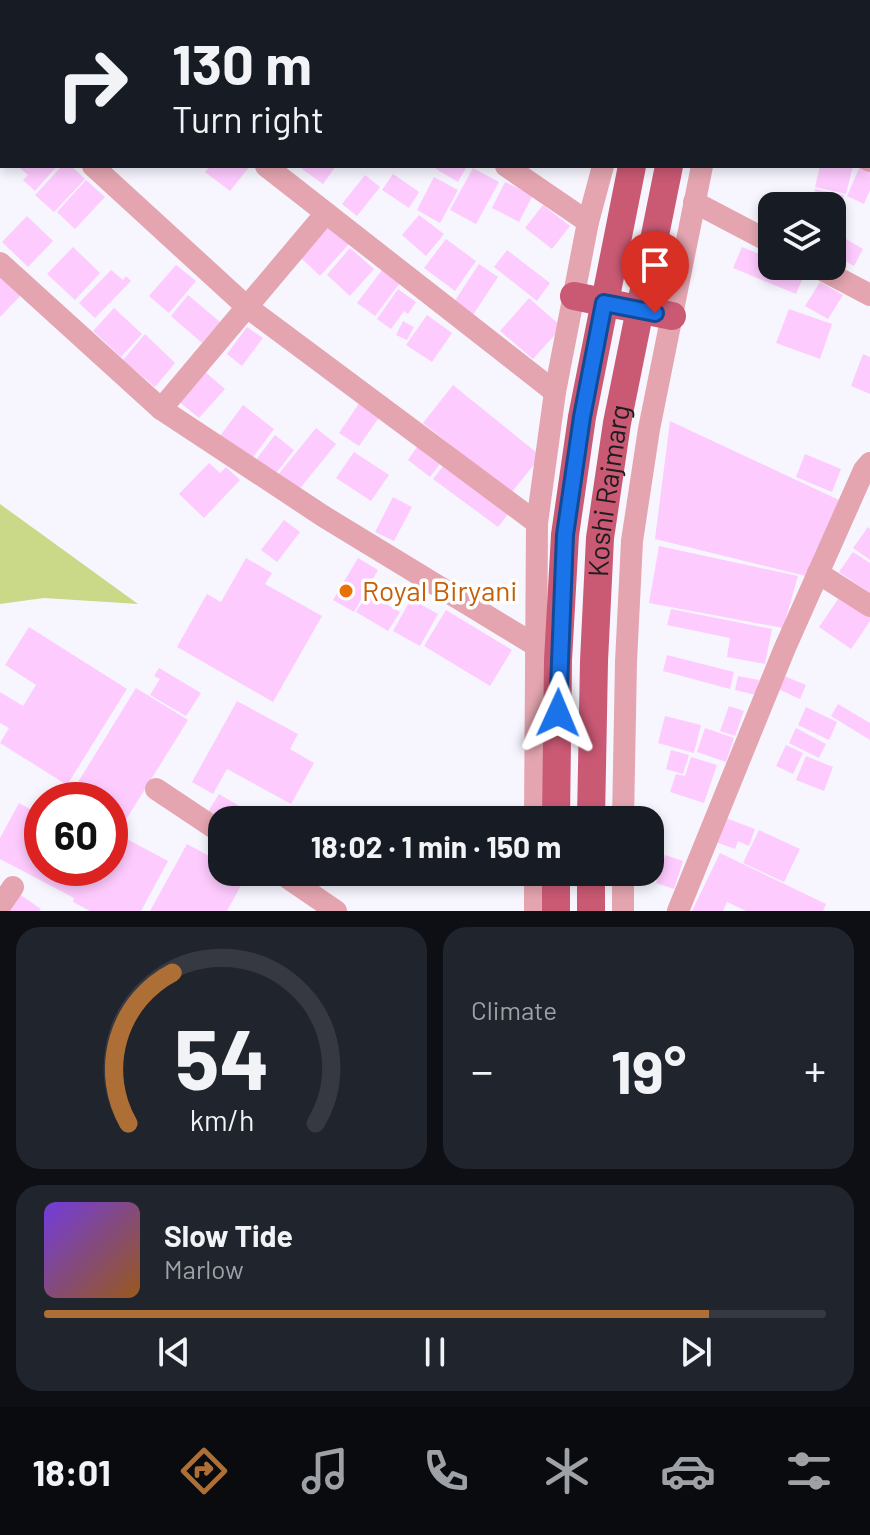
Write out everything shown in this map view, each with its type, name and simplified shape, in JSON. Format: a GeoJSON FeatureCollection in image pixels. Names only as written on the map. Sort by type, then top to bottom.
{"type":"FeatureCollection","features":[{"type":"Feature","properties":{"kind":"main road","name":"Koshi Rajmarg"},"geometry":{"type":"LineString","coordinates":[[556,806],[558,660],[565,535],[582,417],[632,168]]}},
{"type":"Feature","properties":{"kind":"main road","name":"Koshi Rajmarg"},"geometry":{"type":"LineString","coordinates":[[591,806],[600,538],[617,423],[669,168]]}},
{"type":"Feature","properties":{"kind":"main road"},"geometry":{"type":"LineString","coordinates":[[574,296],[672,316]]}},
{"type":"Feature","properties":{"kind":"main road"},"geometry":{"type":"LineString","coordinates":[[556,886],[556,911]]}},
{"type":"Feature","properties":{"kind":"main road"},"geometry":{"type":"LineString","coordinates":[[591,886],[591,911]]}},
{"type":"Feature","properties":{"kind":"street"},"geometry":{"type":"LineString","coordinates":[[95,168],[247,307],[537,523]]}},
{"type":"Feature","properties":{"kind":"street"},"geometry":{"type":"LineString","coordinates":[[269,168],[555,392]]}},
{"type":"Feature","properties":{"kind":"street"},"geometry":{"type":"LineString","coordinates":[[509,168],[588,222]]}},
{"type":"Feature","properties":{"kind":"street"},"geometry":{"type":"LineString","coordinates":[[535,806],[537,523],[555,392],[588,222],[602,168]]}},
{"type":"Feature","properties":{"kind":"street"},"geometry":{"type":"LineString","coordinates":[[623,806],[632,541],[649,429],[702,168]]}},
{"type":"Feature","properties":{"kind":"street"},"geometry":{"type":"LineString","coordinates":[[694,202],[758,236]]}},
{"type":"Feature","properties":{"kind":"street"},"geometry":{"type":"LineString","coordinates":[[161,409],[326,213]]}},
{"type":"Feature","properties":{"kind":"street"},"geometry":{"type":"LineString","coordinates":[[0,263],[161,409],[323,516],[535,645]]}},
{"type":"Feature","properties":{"kind":"street"},"geometry":{"type":"LineString","coordinates":[[842,280],[870,295]]}},
{"type":"Feature","properties":{"kind":"street"},"geometry":{"type":"LineString","coordinates":[[678,911],[784,650],[864,470],[870,463]]}},
{"type":"Feature","properties":{"kind":"street"},"geometry":{"type":"LineString","coordinates":[[818,573],[870,606]]}},
{"type":"Feature","properties":{"kind":"street"},"geometry":{"type":"LineString","coordinates":[[156,789],[208,824]]}},
{"type":"Feature","properties":{"kind":"street"},"geometry":{"type":"LineString","coordinates":[[299,886],[336,911]]}},
{"type":"Feature","properties":{"kind":"street"},"geometry":{"type":"LineString","coordinates":[[535,886],[535,911]]}},
{"type":"Feature","properties":{"kind":"street"},"geometry":{"type":"LineString","coordinates":[[623,886],[623,911]]}},
{"type":"Feature","properties":{"kind":"street"},"geometry":{"type":"LineString","coordinates":[[0,906],[13,887]]}},
{"type":"Feature","properties":{"kind":"green space"},"geometry":{"type":"Polygon","coordinates":[[[0,504],[138,604],[44,598],[0,604],[0,504]]]}},
{"type":"Feature","properties":{"kind":"building"},"geometry":{"type":"Polygon","coordinates":[[[20,168],[55,168],[35,191],[23,180],[28,175],[20,168]]]}},
{"type":"Feature","properties":{"kind":"building"},"geometry":{"type":"Polygon","coordinates":[[[60,168],[73,168],[85,179],[54,212],[35,195],[60,168]]]}},
{"type":"Feature","properties":{"kind":"building"},"geometry":{"type":"Polygon","coordinates":[[[208,168],[248,168],[230,191],[205,172],[208,168]]]}},
{"type":"Feature","properties":{"kind":"building"},"geometry":{"type":"Polygon","coordinates":[[[303,168],[335,168],[323,184],[303,168]]]}},
{"type":"Feature","properties":{"kind":"building"},"geometry":{"type":"Polygon","coordinates":[[[437,168],[466,168],[458,182],[437,168]]]}},
{"type":"Feature","properties":{"kind":"building"},"geometry":{"type":"Polygon","coordinates":[[[473,168],[499,182],[476,224],[450,210],[473,168]]]}},
{"type":"Feature","properties":{"kind":"building"},"geometry":{"type":"Polygon","coordinates":[[[820,168],[852,168],[846,194],[815,187],[820,168]]]}},
{"type":"Feature","properties":{"kind":"building"},"geometry":{"type":"Polygon","coordinates":[[[859,168],[870,170],[870,190],[864,204],[847,196],[859,168]]]}},
{"type":"Feature","properties":{"kind":"building"},"geometry":{"type":"Polygon","coordinates":[[[393,174],[419,192],[409,208],[382,190],[393,174]]]}},
{"type":"Feature","properties":{"kind":"building"},"geometry":{"type":"Polygon","coordinates":[[[365,175],[380,187],[357,216],[342,204],[365,175]]]}},
{"type":"Feature","properties":{"kind":"building"},"geometry":{"type":"Polygon","coordinates":[[[434,177],[458,190],[440,223],[417,210],[434,177]]]}},
{"type":"Feature","properties":{"kind":"building"},"geometry":{"type":"Polygon","coordinates":[[[86,180],[105,197],[75,229],[57,212],[86,180]]]}},
{"type":"Feature","properties":{"kind":"building"},"geometry":{"type":"Polygon","coordinates":[[[505,182],[533,195],[519,222],[492,208],[505,182]]]}},
{"type":"Feature","properties":{"kind":"building"},"geometry":{"type":"Polygon","coordinates":[[[543,205],[570,226],[552,249],[525,228],[543,205]]]}},
{"type":"Feature","properties":{"kind":"building"},"geometry":{"type":"Polygon","coordinates":[[[419,215],[444,234],[426,256],[402,235],[419,215]]]}},
{"type":"Feature","properties":{"kind":"building"},"geometry":{"type":"Polygon","coordinates":[[[27,216],[53,241],[28,267],[2,242],[27,216]]]}},
{"type":"Feature","properties":{"kind":"building"},"geometry":{"type":"Polygon","coordinates":[[[329,226],[349,244],[320,276],[301,258],[329,226]]]}},
{"type":"Feature","properties":{"kind":"building"},"geometry":{"type":"Polygon","coordinates":[[[446,239],[476,261],[455,291],[424,268],[446,239]]]}},
{"type":"Feature","properties":{"kind":"building"},"geometry":{"type":"Polygon","coordinates":[[[846,239],[863,249],[854,266],[846,262],[846,239]]]}},
{"type":"Feature","properties":{"kind":"building"},"geometry":{"type":"Polygon","coordinates":[[[73,247],[100,273],[75,300],[47,274],[73,247]]]}},
{"type":"Feature","properties":{"kind":"building"},"geometry":{"type":"Polygon","coordinates":[[[742,247],[758,253],[758,278],[733,268],[742,247]]]}},
{"type":"Feature","properties":{"kind":"building"},"geometry":{"type":"Polygon","coordinates":[[[350,248],[374,269],[350,296],[327,275],[350,248]]]}},
{"type":"Feature","properties":{"kind":"building"},"geometry":{"type":"Polygon","coordinates":[[[507,250],[550,283],[537,301],[494,267],[507,250]]]}},
{"type":"Feature","properties":{"kind":"building"},"geometry":{"type":"Polygon","coordinates":[[[479,264],[498,277],[473,315],[454,302],[479,264]]]}},
{"type":"Feature","properties":{"kind":"building"},"geometry":{"type":"Polygon","coordinates":[[[176,265],[196,281],[169,313],[149,296],[176,265]]]}},
{"type":"Feature","properties":{"kind":"building"},"geometry":{"type":"Polygon","coordinates":[[[111,270],[123,280],[126,276],[131,281],[95,318],[79,303],[111,270]]]}},
{"type":"Feature","properties":{"kind":"building"},"geometry":{"type":"Polygon","coordinates":[[[382,270],[400,283],[375,316],[357,303],[382,270]]]}},
{"type":"Feature","properties":{"kind":"building"},"geometry":{"type":"Polygon","coordinates":[[[0,271],[23,293],[0,317],[0,271]]]}},
{"type":"Feature","properties":{"kind":"building"},"geometry":{"type":"Polygon","coordinates":[[[762,280],[802,280],[796,294],[762,280]]]}},
{"type":"Feature","properties":{"kind":"building"},"geometry":{"type":"Polygon","coordinates":[[[820,282],[843,295],[828,319],[805,306],[820,282]]]}},
{"type":"Feature","properties":{"kind":"building"},"geometry":{"type":"Polygon","coordinates":[[[398,289],[416,302],[408,314],[404,311],[391,329],[377,319],[398,289]]]}},
{"type":"Feature","properties":{"kind":"building"},"geometry":{"type":"Polygon","coordinates":[[[188,295],[220,322],[202,343],[171,316],[188,295]]]}},
{"type":"Feature","properties":{"kind":"building"},"geometry":{"type":"Polygon","coordinates":[[[529,298],[562,327],[533,359],[500,331],[529,298]]]}},
{"type":"Feature","properties":{"kind":"building"},"geometry":{"type":"Polygon","coordinates":[[[114,308],[142,334],[121,357],[93,331],[114,308]]]}},
{"type":"Feature","properties":{"kind":"building"},"geometry":{"type":"Polygon","coordinates":[[[789,309],[832,324],[820,359],[776,343],[789,309]]]}},
{"type":"Feature","properties":{"kind":"building"},"geometry":{"type":"Polygon","coordinates":[[[427,315],[452,333],[432,362],[406,345],[427,315]]]}},
{"type":"Feature","properties":{"kind":"building"},"geometry":{"type":"Polygon","coordinates":[[[403,321],[414,327],[407,340],[396,335],[403,321]]]}},
{"type":"Feature","properties":{"kind":"building"},"geometry":{"type":"Polygon","coordinates":[[[247,327],[263,338],[242,366],[227,354],[247,327]]]}},
{"type":"Feature","properties":{"kind":"building"},"geometry":{"type":"Polygon","coordinates":[[[145,334],[175,363],[155,387],[123,360],[145,334]]]}},
{"type":"Feature","properties":{"kind":"building"},"geometry":{"type":"Polygon","coordinates":[[[863,354],[870,357],[870,394],[851,386],[863,354]]]}},
{"type":"Feature","properties":{"kind":"building"},"geometry":{"type":"Polygon","coordinates":[[[204,371],[225,389],[199,418],[178,401],[204,371]]]}},
{"type":"Feature","properties":{"kind":"building"},"geometry":{"type":"Polygon","coordinates":[[[453,385],[541,456],[511,493],[423,423],[453,385]]]}},
{"type":"Feature","properties":{"kind":"building"},"geometry":{"type":"Polygon","coordinates":[[[360,402],[380,416],[359,446],[339,433],[360,402]]]}},
{"type":"Feature","properties":{"kind":"building"},"geometry":{"type":"Polygon","coordinates":[[[243,405],[274,429],[251,460],[220,436],[243,405]]]}},
{"type":"Feature","properties":{"kind":"building"},"geometry":{"type":"Polygon","coordinates":[[[670,421],[839,500],[806,576],[655,539],[670,421]]]}},
{"type":"Feature","properties":{"kind":"building"},"geometry":{"type":"Polygon","coordinates":[[[316,428],[336,444],[297,492],[277,476],[316,428]]]}},
{"type":"Feature","properties":{"kind":"building"},"geometry":{"type":"Polygon","coordinates":[[[275,435],[294,450],[274,476],[255,461],[275,435]]]}},
{"type":"Feature","properties":{"kind":"building"},"geometry":{"type":"Polygon","coordinates":[[[417,447],[440,464],[430,477],[408,460],[417,447]]]}},
{"type":"Feature","properties":{"kind":"building"},"geometry":{"type":"Polygon","coordinates":[[[354,452],[389,475],[371,501],[336,478],[354,452]]]}},
{"type":"Feature","properties":{"kind":"building"},"geometry":{"type":"Polygon","coordinates":[[[805,454],[841,469],[832,492],[796,477],[805,454]]]}},
{"type":"Feature","properties":{"kind":"building"},"geometry":{"type":"Polygon","coordinates":[[[209,463],[220,473],[226,467],[240,480],[204,518],[179,494],[209,463]]]}},
{"type":"Feature","properties":{"kind":"building"},"geometry":{"type":"Polygon","coordinates":[[[443,466],[508,514],[498,527],[433,479],[443,466]]]}},
{"type":"Feature","properties":{"kind":"building"},"geometry":{"type":"Polygon","coordinates":[[[393,497],[412,507],[394,541],[375,532],[393,497]]]}},
{"type":"Feature","properties":{"kind":"building"},"geometry":{"type":"Polygon","coordinates":[[[284,520],[300,532],[277,562],[261,550],[284,520]]]}},
{"type":"Feature","properties":{"kind":"building"},"geometry":{"type":"Polygon","coordinates":[[[868,527],[870,529],[870,560],[853,548],[868,527]]]}},
{"type":"Feature","properties":{"kind":"building"},"geometry":{"type":"Polygon","coordinates":[[[659,546],[798,576],[783,628],[649,603],[659,546]]]}},
{"type":"Feature","properties":{"kind":"building"},"geometry":{"type":"Polygon","coordinates":[[[853,552],[870,563],[870,593],[839,572],[853,552]]]}},
{"type":"Feature","properties":{"kind":"building"},"geometry":{"type":"Polygon","coordinates":[[[246,558],[272,573],[265,584],[322,616],[273,702],[177,647],[207,594],[221,602],[246,558]]]}},
{"type":"Feature","properties":{"kind":"building"},"geometry":{"type":"Polygon","coordinates":[[[358,558],[378,570],[354,612],[333,600],[358,558]]]}},
{"type":"Feature","properties":{"kind":"building"},"geometry":{"type":"Polygon","coordinates":[[[843,592],[870,610],[870,621],[851,649],[819,627],[843,592]]]}},
{"type":"Feature","properties":{"kind":"building"},"geometry":{"type":"Polygon","coordinates":[[[368,593],[400,612],[388,631],[356,612],[368,593]]]}},
{"type":"Feature","properties":{"kind":"building"},"geometry":{"type":"Polygon","coordinates":[[[411,599],[438,614],[420,646],[393,631],[411,599]]]}},
{"type":"Feature","properties":{"kind":"building"},"geometry":{"type":"Polygon","coordinates":[[[671,609],[772,629],[765,664],[727,657],[730,638],[667,625],[671,609]]]}},
{"type":"Feature","properties":{"kind":"building"},"geometry":{"type":"Polygon","coordinates":[[[446,610],[512,650],[490,686],[424,646],[446,610]]]}},
{"type":"Feature","properties":{"kind":"building"},"geometry":{"type":"Polygon","coordinates":[[[29,627],[127,689],[69,782],[62,782],[0,743],[9,728],[0,723],[0,692],[23,706],[36,685],[5,665],[29,627]]]}},
{"type":"Feature","properties":{"kind":"building"},"geometry":{"type":"Polygon","coordinates":[[[667,655],[734,672],[730,689],[663,671],[667,655]]]}},
{"type":"Feature","properties":{"kind":"building"},"geometry":{"type":"Polygon","coordinates":[[[159,668],[201,693],[186,716],[150,695],[160,679],[154,676],[159,668]]]}},
{"type":"Feature","properties":{"kind":"building"},"geometry":{"type":"Polygon","coordinates":[[[782,675],[806,685],[800,699],[776,688],[782,675]]]}},
{"type":"Feature","properties":{"kind":"building"},"geometry":{"type":"Polygon","coordinates":[[[738,676],[759,680],[756,695],[735,690],[738,676]]]}},
{"type":"Feature","properties":{"kind":"building"},"geometry":{"type":"Polygon","coordinates":[[[136,688],[188,720],[128,816],[128,782],[78,782],[136,688]]]}},
{"type":"Feature","properties":{"kind":"building"},"geometry":{"type":"Polygon","coordinates":[[[237,701],[298,734],[290,749],[314,763],[291,804],[227,769],[213,794],[192,782],[237,701]]]}},
{"type":"Feature","properties":{"kind":"building"},"geometry":{"type":"Polygon","coordinates":[[[838,704],[870,723],[870,740],[831,716],[838,704]]]}},
{"type":"Feature","properties":{"kind":"building"},"geometry":{"type":"Polygon","coordinates":[[[729,706],[744,711],[735,736],[720,731],[729,706]]]}},
{"type":"Feature","properties":{"kind":"building"},"geometry":{"type":"Polygon","coordinates":[[[806,707],[837,722],[829,740],[798,725],[806,707]]]}},
{"type":"Feature","properties":{"kind":"building"},"geometry":{"type":"Polygon","coordinates":[[[665,716],[701,725],[694,753],[658,743],[665,716]]]}},
{"type":"Feature","properties":{"kind":"building"},"geometry":{"type":"Polygon","coordinates":[[[705,728],[734,738],[726,762],[697,752],[705,728]]]}},
{"type":"Feature","properties":{"kind":"building"},"geometry":{"type":"Polygon","coordinates":[[[796,728],[826,744],[819,758],[789,743],[796,728]]]}},
{"type":"Feature","properties":{"kind":"building"},"geometry":{"type":"Polygon","coordinates":[[[786,745],[803,753],[793,774],[776,766],[786,745]]]}},
{"type":"Feature","properties":{"kind":"building"},"geometry":{"type":"Polygon","coordinates":[[[671,750],[689,755],[683,774],[666,769],[671,750]]]}},
{"type":"Feature","properties":{"kind":"building"},"geometry":{"type":"Polygon","coordinates":[[[806,756],[833,767],[824,791],[796,780],[806,756]]]}},
{"type":"Feature","properties":{"kind":"building"},"geometry":{"type":"Polygon","coordinates":[[[691,757],[717,765],[704,803],[670,792],[676,774],[685,776],[691,757]]]}},
{"type":"Feature","properties":{"kind":"building"},"geometry":{"type":"Polygon","coordinates":[[[219,794],[239,806],[212,806],[219,794]]]}},
{"type":"Feature","properties":{"kind":"building"},"geometry":{"type":"Polygon","coordinates":[[[19,803],[24,806],[24,872],[0,859],[0,838],[19,803]]]}},
{"type":"Feature","properties":{"kind":"building"},"geometry":{"type":"Polygon","coordinates":[[[723,817],[755,829],[749,846],[738,841],[735,849],[713,841],[723,817]]]}},
{"type":"Feature","properties":{"kind":"building"},"geometry":{"type":"Polygon","coordinates":[[[759,830],[800,849],[784,882],[743,863],[759,830]]]}},
{"type":"Feature","properties":{"kind":"building"},"geometry":{"type":"Polygon","coordinates":[[[128,840],[168,861],[141,911],[90,911],[73,902],[74,898],[51,886],[128,886],[128,840]]]}},
{"type":"Feature","properties":{"kind":"building"},"geometry":{"type":"Polygon","coordinates":[[[187,844],[208,855],[208,886],[241,886],[227,911],[150,911],[187,844]]]}},
{"type":"Feature","properties":{"kind":"building"},"geometry":{"type":"Polygon","coordinates":[[[720,853],[826,904],[823,911],[746,911],[727,902],[723,911],[692,911],[720,853]]]}},
{"type":"Feature","properties":{"kind":"building"},"geometry":{"type":"Polygon","coordinates":[[[665,855],[683,861],[674,889],[664,886],[665,855]]]}},
{"type":"Feature","properties":{"kind":"building"},"geometry":{"type":"Polygon","coordinates":[[[19,894],[41,909],[8,911],[19,894]]]}},
{"type":"Feature","properties":{"kind":"place","name":"Royal Biryani"},"geometry":{"type":"Point","coordinates":[346,591]}},
{"type":"Feature","properties":{"kind":"route"},"geometry":{"type":"LineString","coordinates":[[558,713],[565,535],[582,417],[604,303],[655,313]]}}]}
